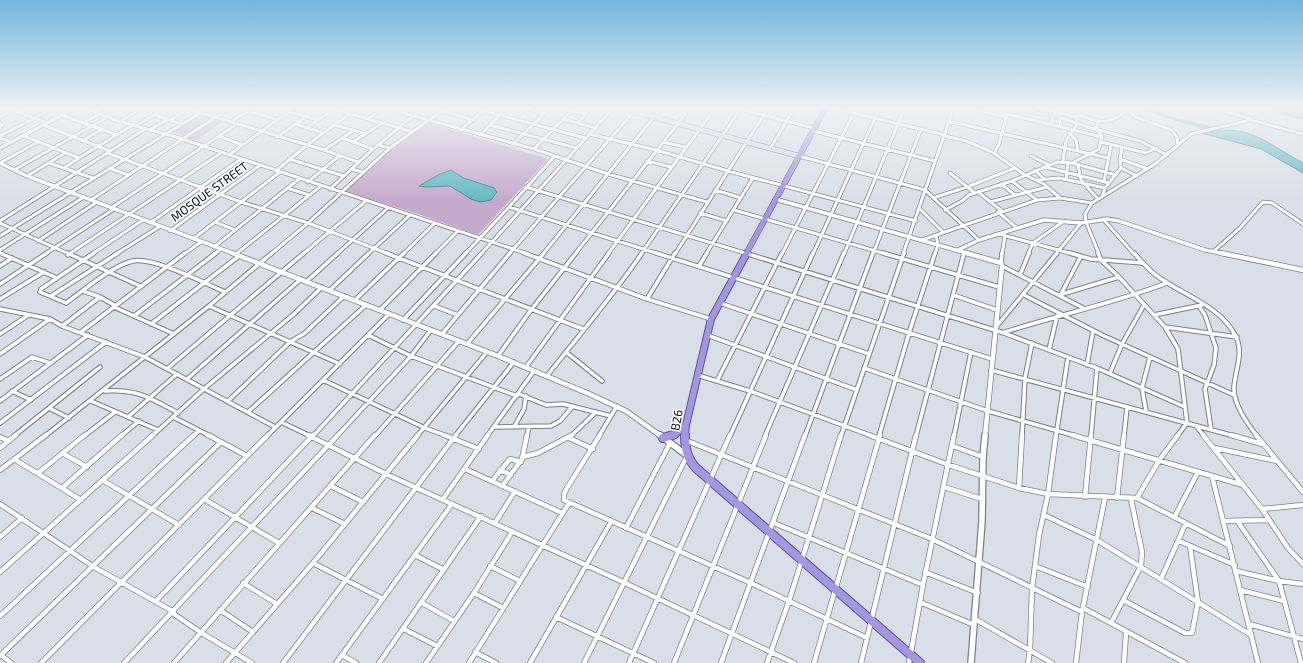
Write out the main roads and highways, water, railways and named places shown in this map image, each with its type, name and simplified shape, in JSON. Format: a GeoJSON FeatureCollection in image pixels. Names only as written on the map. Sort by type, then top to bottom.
{"type":"FeatureCollection","features":[{"type":"Feature","properties":{"kind":"highway","name":"B26"},"geometry":{"type":"LineString","coordinates":[[809,138],[718,303],[711,319],[696,375],[686,425],[684,440],[686,455],[690,462],[738,506],[920,663]]}},
{"type":"Feature","properties":{"kind":"highway"},"geometry":{"type":"LineString","coordinates":[[663,438],[675,435],[686,425]]}},
{"type":"Feature","properties":{"kind":"main road"},"geometry":{"type":"LineString","coordinates":[[730,138],[799,156]]}},
{"type":"Feature","properties":{"kind":"water"},"geometry":{"type":"Polygon","coordinates":[[[1220,138],[1259,138],[1303,163],[1303,173],[1261,149],[1220,138]]]}},
{"type":"Feature","properties":{"kind":"water"},"geometry":{"type":"Polygon","coordinates":[[[451,170],[464,178],[494,188],[497,192],[491,200],[480,202],[471,199],[450,186],[419,186],[438,175],[451,170]]]}}]}
